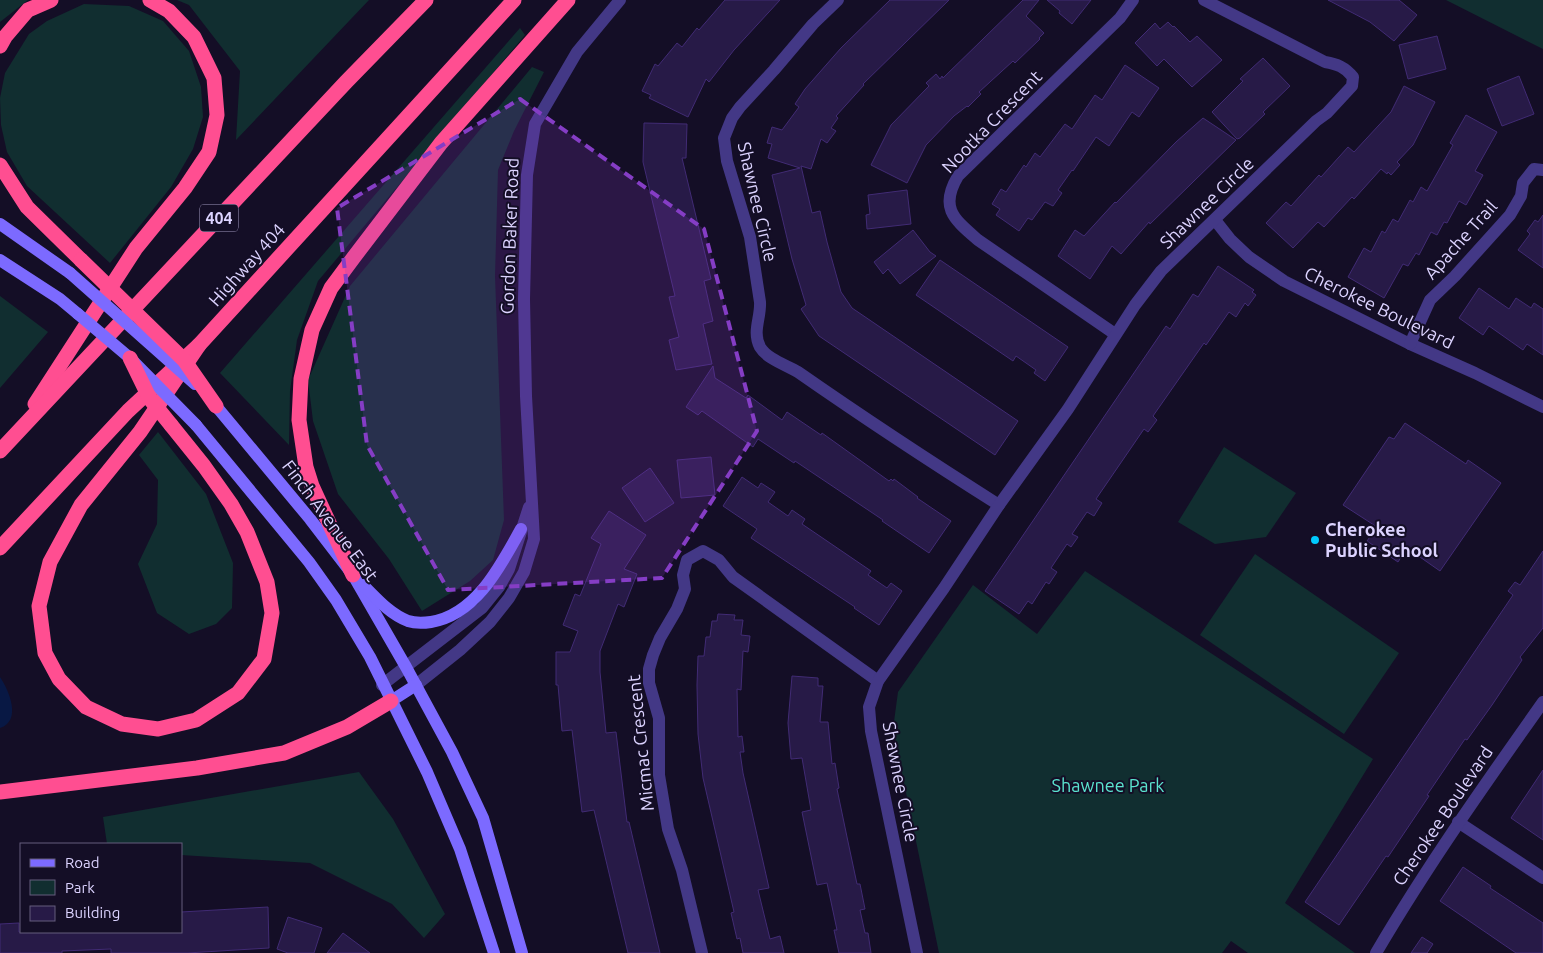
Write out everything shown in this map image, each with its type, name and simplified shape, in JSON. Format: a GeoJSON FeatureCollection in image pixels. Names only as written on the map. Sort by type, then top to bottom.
{"type":"FeatureCollection","features":[{"type":"Feature","properties":{"kind":"highway"},"geometry":{"type":"LineString","coordinates":[[0,46],[5,37],[28,10],[51,0]]}},
{"type":"Feature","properties":{"kind":"highway"},"geometry":{"type":"LineString","coordinates":[[13,437],[136,248],[185,188],[209,152],[218,115],[214,78],[194,37],[169,11],[150,0]]}},
{"type":"Feature","properties":{"kind":"highway","name":"404"},"geometry":{"type":"LineString","coordinates":[[0,451],[426,0]]}},
{"type":"Feature","properties":{"kind":"highway","name":"Highway 404"},"geometry":{"type":"LineString","coordinates":[[0,548],[128,411],[199,345],[514,0]]}},
{"type":"Feature","properties":{"kind":"highway"},"geometry":{"type":"LineString","coordinates":[[353,575],[312,486],[305,461],[299,420],[301,379],[312,330],[331,288],[435,151],[568,0]]}},
{"type":"Feature","properties":{"kind":"highway"},"geometry":{"type":"LineString","coordinates":[[0,165],[27,207],[184,360],[216,406]]}},
{"type":"Feature","properties":{"kind":"highway"},"geometry":{"type":"LineString","coordinates":[[130,358],[150,399],[171,425],[214,481],[247,532],[267,582],[272,613],[264,659],[238,693],[196,720],[158,729],[122,724],[86,707],[59,679],[45,653],[39,606],[50,562],[81,505],[140,432],[199,345]]}},
{"type":"Feature","properties":{"kind":"highway"},"geometry":{"type":"LineString","coordinates":[[0,792],[197,768],[284,753],[347,727],[391,701]]}},
{"type":"Feature","properties":{"kind":"main road","name":"Finch Avenue East"},"geometry":{"type":"LineString","coordinates":[[0,224],[70,273],[186,375],[216,406],[310,519],[353,575],[406,666],[452,752],[483,818],[522,953]]}},
{"type":"Feature","properties":{"kind":"main road"},"geometry":{"type":"LineString","coordinates":[[0,260],[60,299],[130,358],[196,425],[309,562],[341,608],[370,657],[426,772],[460,849],[494,953]]}},
{"type":"Feature","properties":{"kind":"main road"},"geometry":{"type":"LineString","coordinates":[[353,575],[389,610],[409,622],[426,623],[440,621],[453,615],[475,598],[490,582],[521,529]]}},
{"type":"Feature","properties":{"kind":"main road"},"geometry":{"type":"LineString","coordinates":[[391,701],[416,685]]}},
{"type":"Feature","properties":{"kind":"street","name":"Gordon Baker Road"},"geometry":{"type":"LineString","coordinates":[[416,685],[460,650],[490,622],[509,598],[524,572],[534,539],[526,396],[524,299],[528,175],[535,124],[576,52],[620,0]]}},
{"type":"Feature","properties":{"kind":"street","name":"Shawnee Circle"},"geometry":{"type":"LineString","coordinates":[[838,0],[813,24],[740,106],[732,118],[724,138],[727,161],[750,237],[760,302],[756,331],[758,340],[761,349],[770,357],[794,370],[887,434],[999,505]]}},
{"type":"Feature","properties":{"kind":"street","name":"Nootka Crescent"},"geometry":{"type":"LineString","coordinates":[[1116,334],[978,240],[961,225],[951,212],[949,194],[958,176],[1120,18],[1133,0]]}},
{"type":"Feature","properties":{"kind":"street","name":"Shawnee Circle"},"geometry":{"type":"LineString","coordinates":[[917,953],[870,731],[869,707],[878,681],[944,588],[999,505],[1068,409],[1116,334],[1161,272],[1316,122],[1327,114],[1352,86],[1353,77],[1348,70],[1337,64],[1320,60],[1204,0]]}},
{"type":"Feature","properties":{"kind":"street","name":"Apache Trail"},"geometry":{"type":"LineString","coordinates":[[1410,344],[1430,300],[1510,215],[1521,196],[1523,183],[1534,169],[1543,170]]}},
{"type":"Feature","properties":{"kind":"street","name":"Cherokee Boulevard"},"geometry":{"type":"LineString","coordinates":[[1215,220],[1230,240],[1248,256],[1284,281],[1410,344],[1475,373],[1543,407]]}},
{"type":"Feature","properties":{"kind":"street","name":"Gordon Baker Road"},"geometry":{"type":"LineString","coordinates":[[382,684],[482,608],[499,587],[509,569],[532,500]]}},
{"type":"Feature","properties":{"kind":"street","name":"Micmac Crescent"},"geometry":{"type":"LineString","coordinates":[[702,953],[682,870],[668,829],[658,775],[659,718],[649,683],[653,655],[660,638],[678,608],[685,589],[683,575],[688,560],[703,551],[720,560],[734,577],[878,681]]}},
{"type":"Feature","properties":{"kind":"street","name":"Cherokee Boulevard"},"geometry":{"type":"LineString","coordinates":[[1376,953],[1407,900],[1458,822],[1543,702]]}},
{"type":"Feature","properties":{"kind":"street"},"geometry":{"type":"LineString","coordinates":[[1458,822],[1543,878]]}},
{"type":"Feature","properties":{"kind":"highlighted area"},"geometry":{"type":"Polygon","coordinates":[[[520,99],[704,229],[757,431],[662,578],[448,590],[367,445],[337,208],[520,99]]]}},
{"type":"Feature","properties":{"kind":"green space"},"geometry":{"type":"Polygon","coordinates":[[[0,0],[28,0],[0,22],[0,0]]]}},
{"type":"Feature","properties":{"kind":"green space"},"geometry":{"type":"Polygon","coordinates":[[[177,0],[369,0],[236,140],[240,71],[189,5],[177,0]]]}},
{"type":"Feature","properties":{"kind":"green space"},"geometry":{"type":"Polygon","coordinates":[[[1446,0],[1543,0],[1543,49],[1446,0]]]}},
{"type":"Feature","properties":{"kind":"green space"},"geometry":{"type":"Polygon","coordinates":[[[84,4],[129,6],[163,21],[189,51],[201,87],[203,117],[193,149],[171,187],[110,263],[27,186],[7,152],[1,125],[0,98],[5,73],[29,34],[47,21],[84,4]]]}},
{"type":"Feature","properties":{"kind":"green space"},"geometry":{"type":"Polygon","coordinates":[[[520,28],[525,35],[318,281],[297,340],[290,391],[289,445],[220,373],[520,28]]]}},
{"type":"Feature","properties":{"kind":"green space"},"geometry":{"type":"Polygon","coordinates":[[[532,67],[544,72],[514,131],[498,170],[495,276],[504,520],[493,560],[470,581],[422,611],[389,559],[338,494],[313,421],[308,380],[350,286],[532,67]]]}},
{"type":"Feature","properties":{"kind":"green space"},"geometry":{"type":"Polygon","coordinates":[[[0,296],[48,332],[0,388],[0,296]]]}},
{"type":"Feature","properties":{"kind":"green space"},"geometry":{"type":"Polygon","coordinates":[[[158,432],[206,494],[233,563],[232,608],[216,624],[189,634],[157,613],[138,564],[157,524],[158,480],[139,455],[158,432]]]}},
{"type":"Feature","properties":{"kind":"green space"},"geometry":{"type":"Polygon","coordinates":[[[1224,447],[1296,493],[1266,537],[1215,544],[1178,522],[1224,447]]]}},
{"type":"Feature","properties":{"kind":"green space"},"geometry":{"type":"Polygon","coordinates":[[[1255,554],[1399,653],[1344,734],[1200,635],[1255,554]]]}},
{"type":"Feature","properties":{"kind":"green space","name":"Shawnee Park"},"geometry":{"type":"Polygon","coordinates":[[[1085,571],[1373,759],[1285,903],[1355,953],[1248,953],[1231,941],[1222,953],[939,953],[893,729],[898,692],[973,585],[1037,634],[1085,571]]]}},
{"type":"Feature","properties":{"kind":"green space"},"geometry":{"type":"Polygon","coordinates":[[[359,772],[393,819],[445,914],[424,938],[392,904],[310,863],[182,855],[182,843],[107,843],[103,817],[359,772]]]}},
{"type":"Feature","properties":{"kind":"water"},"geometry":{"type":"Polygon","coordinates":[[[0,677],[10,697],[12,712],[11,719],[0,728],[0,677]]]}},
{"type":"Feature","properties":{"kind":"building"},"geometry":{"type":"Polygon","coordinates":[[[725,0],[780,0],[734,50],[709,82],[706,79],[688,117],[649,98],[651,95],[642,91],[655,64],[658,66],[677,43],[682,47],[697,28],[699,30],[725,0]]]}},
{"type":"Feature","properties":{"kind":"building"},"geometry":{"type":"Polygon","coordinates":[[[890,0],[949,0],[863,84],[836,116],[838,118],[831,128],[836,131],[827,143],[821,139],[811,169],[801,166],[812,213],[820,211],[841,292],[852,308],[1018,421],[995,455],[819,336],[801,309],[806,305],[792,259],[772,175],[800,168],[768,158],[772,144],[767,143],[772,127],[782,130],[799,107],[795,104],[805,89],[841,48],[890,0]]]}},
{"type":"Feature","properties":{"kind":"building"},"geometry":{"type":"Polygon","coordinates":[[[1023,0],[1039,0],[1026,16],[1044,33],[1040,39],[1015,63],[1013,61],[979,92],[981,94],[968,107],[954,116],[926,145],[907,183],[871,165],[891,125],[929,86],[926,83],[936,74],[940,79],[942,76],[943,78],[1023,0]]]}},
{"type":"Feature","properties":{"kind":"building"},"geometry":{"type":"Polygon","coordinates":[[[1047,0],[1091,0],[1072,24],[1047,0]]]}},
{"type":"Feature","properties":{"kind":"building"},"geometry":{"type":"Polygon","coordinates":[[[1328,0],[1399,0],[1417,15],[1394,41],[1370,22],[1328,0]]]}},
{"type":"Feature","properties":{"kind":"building"},"geometry":{"type":"Polygon","coordinates":[[[1168,22],[1190,42],[1197,36],[1222,60],[1192,87],[1164,59],[1157,66],[1135,43],[1155,23],[1160,29],[1168,22]]]}},
{"type":"Feature","properties":{"kind":"building"},"geometry":{"type":"Polygon","coordinates":[[[1437,36],[1446,69],[1408,79],[1399,45],[1437,36]]]}},
{"type":"Feature","properties":{"kind":"building"},"geometry":{"type":"Polygon","coordinates":[[[1263,58],[1290,86],[1263,112],[1265,114],[1237,139],[1212,112],[1243,81],[1240,79],[1263,58]]]}},
{"type":"Feature","properties":{"kind":"building"},"geometry":{"type":"Polygon","coordinates":[[[1125,65],[1159,88],[1139,117],[1132,112],[1109,146],[1096,137],[1058,190],[1062,193],[1053,206],[1045,202],[1032,220],[1028,218],[1019,231],[996,215],[1000,209],[992,204],[1001,189],[1006,192],[1024,165],[1026,167],[1035,153],[1040,157],[1065,124],[1072,129],[1095,95],[1102,100],[1125,65]]]}},
{"type":"Feature","properties":{"kind":"building"},"geometry":{"type":"Polygon","coordinates":[[[1519,76],[1534,114],[1502,126],[1487,89],[1519,76]]]}},
{"type":"Feature","properties":{"kind":"building"},"geometry":{"type":"Polygon","coordinates":[[[1404,86],[1435,102],[1413,145],[1397,162],[1400,165],[1391,175],[1381,169],[1354,199],[1352,197],[1324,227],[1318,222],[1293,248],[1266,223],[1286,202],[1291,206],[1348,147],[1354,152],[1391,112],[1404,86]]]}},
{"type":"Feature","properties":{"kind":"building"},"geometry":{"type":"Polygon","coordinates":[[[1466,115],[1497,132],[1475,171],[1483,175],[1466,205],[1459,201],[1447,223],[1444,222],[1437,235],[1431,232],[1419,255],[1416,253],[1408,266],[1403,264],[1384,298],[1348,277],[1364,248],[1371,252],[1382,231],[1385,233],[1393,219],[1398,222],[1410,200],[1413,202],[1421,187],[1427,191],[1453,145],[1450,143],[1466,115]]]}},
{"type":"Feature","properties":{"kind":"building"},"geometry":{"type":"Polygon","coordinates":[[[1203,118],[1236,140],[1150,224],[1149,222],[1121,254],[1112,246],[1090,279],[1058,256],[1075,230],[1084,236],[1115,202],[1203,118]]]}},
{"type":"Feature","properties":{"kind":"building"},"geometry":{"type":"Polygon","coordinates":[[[644,123],[687,124],[686,158],[682,158],[711,279],[704,281],[713,321],[703,324],[712,364],[676,370],[669,340],[679,337],[669,297],[675,296],[643,162],[644,123]]]}},
{"type":"Feature","properties":{"kind":"building"},"geometry":{"type":"Polygon","coordinates":[[[907,190],[911,224],[867,229],[866,215],[870,214],[868,195],[907,190]]]}},
{"type":"Feature","properties":{"kind":"building"},"geometry":{"type":"Polygon","coordinates":[[[1543,215],[1543,268],[1518,250],[1530,234],[1527,231],[1535,220],[1538,222],[1543,215]]]}},
{"type":"Feature","properties":{"kind":"building"},"geometry":{"type":"Polygon","coordinates":[[[913,230],[930,252],[936,256],[900,284],[888,269],[883,274],[874,262],[913,230]]]}},
{"type":"Feature","properties":{"kind":"building"},"geometry":{"type":"Polygon","coordinates":[[[940,260],[1068,347],[1045,381],[1034,373],[1036,370],[1016,356],[1013,361],[916,295],[940,260]]]}},
{"type":"Feature","properties":{"kind":"building"},"geometry":{"type":"Polygon","coordinates":[[[1218,266],[1254,290],[1252,292],[1256,295],[1248,306],[1245,303],[1236,317],[1229,312],[1206,345],[1204,343],[1153,416],[1157,420],[1148,432],[1144,429],[1096,499],[1102,503],[1094,516],[1087,512],[1072,534],[1078,537],[1071,547],[1067,544],[1051,568],[1057,572],[1049,584],[1046,582],[1032,604],[1028,601],[1019,614],[985,591],[1166,326],[1170,329],[1193,294],[1198,297],[1218,266]]]}},
{"type":"Feature","properties":{"kind":"building"},"geometry":{"type":"Polygon","coordinates":[[[1479,288],[1509,309],[1516,298],[1531,308],[1534,303],[1543,309],[1543,355],[1527,344],[1523,350],[1489,326],[1483,335],[1459,318],[1479,288]]]}},
{"type":"Feature","properties":{"kind":"building"},"geometry":{"type":"Polygon","coordinates":[[[713,366],[715,378],[746,398],[748,395],[782,420],[787,412],[821,435],[822,433],[889,481],[894,479],[917,498],[951,521],[929,553],[795,461],[794,463],[758,439],[753,447],[702,411],[698,415],[686,407],[713,366]]]}},
{"type":"Feature","properties":{"kind":"building"},"geometry":{"type":"Polygon","coordinates":[[[1405,423],[1466,464],[1468,460],[1501,483],[1440,571],[1407,548],[1398,562],[1367,541],[1377,527],[1343,505],[1389,437],[1394,439],[1405,423]]]}},
{"type":"Feature","properties":{"kind":"building"},"geometry":{"type":"Polygon","coordinates":[[[711,457],[715,495],[681,498],[677,460],[711,457]]]}},
{"type":"Feature","properties":{"kind":"building"},"geometry":{"type":"Polygon","coordinates":[[[650,468],[674,503],[645,522],[622,488],[650,468]]]}},
{"type":"Feature","properties":{"kind":"building"},"geometry":{"type":"Polygon","coordinates":[[[742,477],[758,488],[761,483],[775,492],[768,502],[788,516],[792,510],[805,519],[802,524],[871,571],[868,575],[887,588],[891,583],[902,591],[879,625],[751,538],[757,529],[723,506],[742,477]]]}},
{"type":"Feature","properties":{"kind":"building"},"geometry":{"type":"Polygon","coordinates":[[[609,511],[646,535],[624,569],[637,574],[624,607],[618,604],[600,651],[600,672],[606,733],[616,732],[627,822],[629,822],[660,953],[628,953],[594,810],[582,812],[572,730],[562,731],[558,685],[556,685],[556,652],[570,652],[578,631],[563,625],[575,594],[580,596],[601,544],[591,538],[609,511]]]}},
{"type":"Feature","properties":{"kind":"building"},"geometry":{"type":"Polygon","coordinates":[[[1543,551],[1543,628],[1520,657],[1522,660],[1492,705],[1467,740],[1465,739],[1388,857],[1386,856],[1339,925],[1305,902],[1513,595],[1508,591],[1515,582],[1520,585],[1543,551]]]}},
{"type":"Feature","properties":{"kind":"building"},"geometry":{"type":"Polygon","coordinates":[[[718,614],[735,615],[734,620],[743,620],[741,635],[750,636],[748,652],[743,651],[741,690],[737,689],[738,737],[742,736],[744,752],[740,752],[743,773],[769,888],[758,890],[770,939],[780,936],[784,953],[743,953],[740,938],[737,939],[731,913],[734,912],[703,778],[698,734],[698,656],[704,656],[706,637],[710,637],[712,621],[717,621],[718,614]]]}},
{"type":"Feature","properties":{"kind":"building"},"geometry":{"type":"Polygon","coordinates":[[[792,676],[818,678],[818,686],[823,686],[820,722],[828,722],[832,764],[835,763],[839,788],[837,789],[857,884],[860,884],[865,909],[860,910],[865,933],[868,933],[871,953],[839,953],[834,930],[837,930],[827,883],[817,885],[802,812],[811,810],[802,758],[791,759],[788,723],[792,676]]]}},
{"type":"Feature","properties":{"kind":"building"},"geometry":{"type":"Polygon","coordinates":[[[1543,770],[1543,840],[1511,818],[1543,770]]]}},
{"type":"Feature","properties":{"kind":"building"},"geometry":{"type":"Polygon","coordinates":[[[1463,867],[1491,886],[1490,888],[1543,923],[1543,953],[1516,953],[1440,901],[1463,867]]]}},
{"type":"Feature","properties":{"kind":"building"},"geometry":{"type":"Polygon","coordinates":[[[268,907],[269,948],[187,953],[111,953],[111,949],[62,951],[62,953],[0,953],[0,924],[19,923],[20,933],[182,933],[182,912],[268,907]]]}},
{"type":"Feature","properties":{"kind":"building"},"geometry":{"type":"Polygon","coordinates":[[[288,917],[322,928],[314,953],[288,953],[277,949],[288,917]]]}},
{"type":"Feature","properties":{"kind":"building"},"geometry":{"type":"Polygon","coordinates":[[[343,933],[370,953],[327,953],[343,933]]]}},
{"type":"Feature","properties":{"kind":"building"},"geometry":{"type":"Polygon","coordinates":[[[1422,937],[1433,944],[1427,953],[1411,953],[1422,937]]]}},
{"type":"Feature","properties":{"kind":"place","name":"Cherokee Public School"},"geometry":{"type":"Point","coordinates":[1315,540]}}]}
